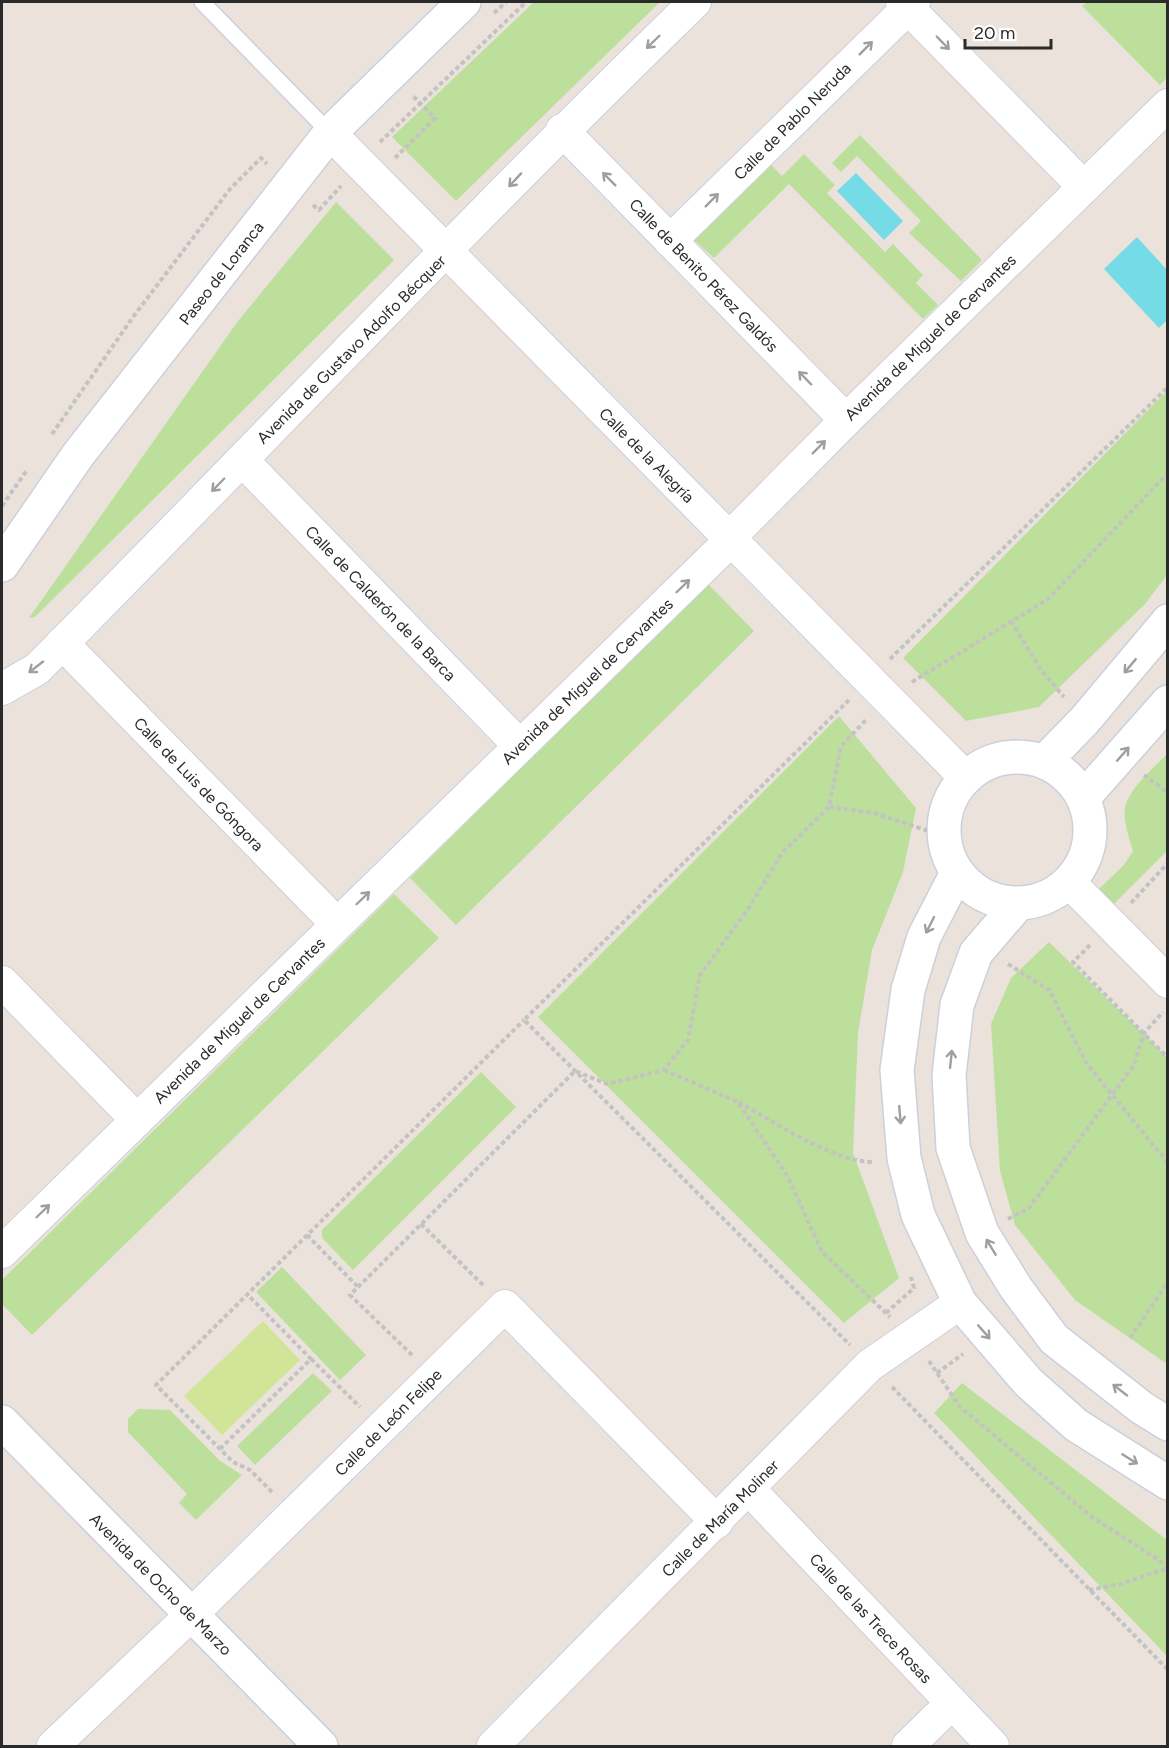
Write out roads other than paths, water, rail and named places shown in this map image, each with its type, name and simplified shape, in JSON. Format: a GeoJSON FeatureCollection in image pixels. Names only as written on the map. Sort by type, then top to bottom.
{"type":"FeatureCollection","features":[{"type":"Feature","properties":{"kind":"main road","name":"Paseo de Loranca"},"geometry":{"type":"LineString","coordinates":[[2,565],[78,455],[330,133],[464,2]]}},
{"type":"Feature","properties":{"kind":"main road"},"geometry":{"type":"LineString","coordinates":[[1045,761],[1084,721],[1167,621]]}},
{"type":"Feature","properties":{"kind":"main road"},"geometry":{"type":"LineString","coordinates":[[1084,797],[1167,702]]}},
{"type":"Feature","properties":{"kind":"main road"},"geometry":{"type":"LineString","coordinates":[[1018,755],[1045,761],[1068,776],[1084,797],[1092,828],[1086,859],[1070,883],[1045,899],[1018,904],[984,896],[957,873],[947,855],[944,836],[948,804],[965,777],[990,761],[1018,755]]}},
{"type":"Feature","properties":{"kind":"main road"},"geometry":{"type":"LineString","coordinates":[[957,873],[924,938],[908,990],[897,1070],[904,1158],[918,1215],[960,1304],[1028,1382],[1076,1425],[1167,1483]]}},
{"type":"Feature","properties":{"kind":"main road"},"geometry":{"type":"LineString","coordinates":[[1018,904],[976,953],[957,1005],[950,1074],[953,1148],[982,1233],[1016,1288],[1054,1339],[1142,1408],[1167,1424]]}},
{"type":"Feature","properties":{"kind":"main road","name":"Avenida de Ocho de Marzo"},"geometry":{"type":"LineString","coordinates":[[2,1422],[321,1746]]}},
{"type":"Feature","properties":{"kind":"street","name":"Avenida de Gustavo Adolfo Bécquer"},"geometry":{"type":"LineString","coordinates":[[2,689],[37,669],[447,252],[562,130],[695,2]]}},
{"type":"Feature","properties":{"kind":"street"},"geometry":{"type":"LineString","coordinates":[[908,3],[1084,187]]}},
{"type":"Feature","properties":{"kind":"street","name":"Calle de Pablo Neruda"},"geometry":{"type":"LineString","coordinates":[[670,241],[908,3]]}},
{"type":"Feature","properties":{"kind":"street","name":"Avenida de Miguel de Cervantes"},"geometry":{"type":"LineString","coordinates":[[2,1252],[730,540],[739,528],[846,420],[1167,105]]}},
{"type":"Feature","properties":{"kind":"street","name":"Calle de Benito Pérez Galdós"},"geometry":{"type":"LineString","coordinates":[[562,130],[846,420]]}},
{"type":"Feature","properties":{"kind":"street","name":"Calle de la Alegría"},"geometry":{"type":"LineString","coordinates":[[330,133],[965,777]]}},
{"type":"Feature","properties":{"kind":"street","name":"Calle de Calderón de la Barca"},"geometry":{"type":"LineString","coordinates":[[242,460],[520,746]]}},
{"type":"Feature","properties":{"kind":"street","name":"Calle de Luis de Góngora"},"geometry":{"type":"LineString","coordinates":[[62,644],[337,924]]}},
{"type":"Feature","properties":{"kind":"street"},"geometry":{"type":"LineString","coordinates":[[1070,883],[1167,982]]}},
{"type":"Feature","properties":{"kind":"street"},"geometry":{"type":"LineString","coordinates":[[2,982],[137,1120]]}},
{"type":"Feature","properties":{"kind":"street","name":"Calle de María Moliner"},"geometry":{"type":"LineString","coordinates":[[493,1746],[870,1365],[960,1304]]}},
{"type":"Feature","properties":{"kind":"street","name":"Calle de León Felipe"},"geometry":{"type":"LineString","coordinates":[[53,1746],[191,1615],[505,1306],[717,1522]]}},
{"type":"Feature","properties":{"kind":"street","name":"Calle de las Trece Rosas"},"geometry":{"type":"LineString","coordinates":[[749,1489],[993,1746]]}},
{"type":"Feature","properties":{"kind":"street"},"geometry":{"type":"LineString","coordinates":[[909,1746],[951,1704]]}},
{"type":"Feature","properties":{"kind":"lane"},"geometry":{"type":"LineString","coordinates":[[202,2],[330,133]]}},
{"type":"Feature","properties":{"kind":"water"},"geometry":{"type":"Polygon","coordinates":[[[856,173],[903,221],[884,240],[837,191],[856,173]]]}},
{"type":"Feature","properties":{"kind":"water"},"geometry":{"type":"Polygon","coordinates":[[[1137,237],[1167,270],[1167,320],[1159,328],[1104,269],[1137,237]]]}}]}
